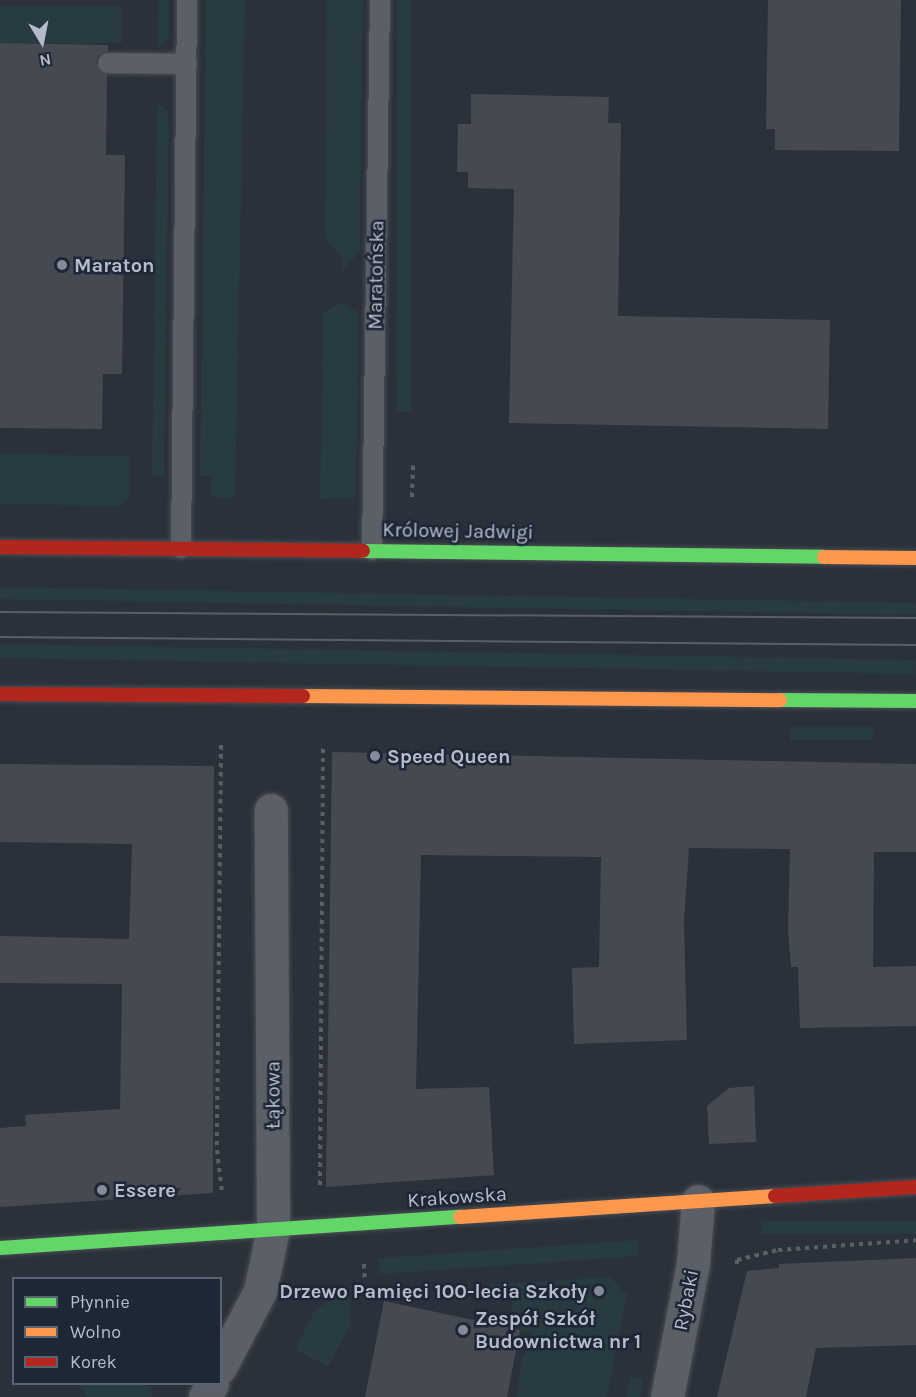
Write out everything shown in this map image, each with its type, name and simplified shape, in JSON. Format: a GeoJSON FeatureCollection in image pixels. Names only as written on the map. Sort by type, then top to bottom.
{"type":"FeatureCollection","features":[{"type":"Feature","properties":{"kind":"street","name":"Królowej Jadwigi"},"geometry":{"type":"LineString","coordinates":[[0,546],[916,558]]}},
{"type":"Feature","properties":{"kind":"street"},"geometry":{"type":"LineString","coordinates":[[0,694],[916,701]]}},
{"type":"Feature","properties":{"kind":"street","name":"Łąkowa"},"geometry":{"type":"LineString","coordinates":[[222,1363],[260,1292],[273,1229],[271,810]]}},
{"type":"Feature","properties":{"kind":"street","name":"Krakowska"},"geometry":{"type":"LineString","coordinates":[[0,1248],[916,1187]]}},
{"type":"Feature","properties":{"kind":"street","name":"Rybaki"},"geometry":{"type":"LineString","coordinates":[[667,1397],[693,1263],[698,1201]]}},
{"type":"Feature","properties":{"kind":"lane"},"geometry":{"type":"LineString","coordinates":[[181,548],[187,0]]}},
{"type":"Feature","properties":{"kind":"lane","name":"Maratońska"},"geometry":{"type":"LineString","coordinates":[[372,550],[380,0]]}},
{"type":"Feature","properties":{"kind":"lane"},"geometry":{"type":"LineString","coordinates":[[108,63],[187,64]]}},
{"type":"Feature","properties":{"kind":"path"},"geometry":{"type":"LineString","coordinates":[[412,497],[413,461]]}},
{"type":"Feature","properties":{"kind":"path"},"geometry":{"type":"LineString","coordinates":[[221,745],[217,1150],[222,1195]]}},
{"type":"Feature","properties":{"kind":"path"},"geometry":{"type":"LineString","coordinates":[[320,1192],[323,746]]}},
{"type":"Feature","properties":{"kind":"path"},"geometry":{"type":"LineString","coordinates":[[735,1271],[737,1260],[778,1250],[916,1240]]}},
{"type":"Feature","properties":{"kind":"path"},"geometry":{"type":"LineString","coordinates":[[364,1258],[365,1281]]}},
{"type":"Feature","properties":{"kind":"green space"},"geometry":{"type":"Polygon","coordinates":[[[159,0],[169,0],[169,38],[158,47],[159,0]]]}},
{"type":"Feature","properties":{"kind":"green space"},"geometry":{"type":"Polygon","coordinates":[[[206,0],[245,0],[235,498],[211,497],[211,476],[200,476],[206,0]]]}},
{"type":"Feature","properties":{"kind":"green space"},"geometry":{"type":"Polygon","coordinates":[[[327,0],[363,0],[360,251],[342,271],[342,258],[325,237],[327,0]]]}},
{"type":"Feature","properties":{"kind":"green space"},"geometry":{"type":"Polygon","coordinates":[[[397,0],[411,0],[411,412],[397,412],[397,0]]]}},
{"type":"Feature","properties":{"kind":"green space"},"geometry":{"type":"Polygon","coordinates":[[[0,6],[122,6],[122,43],[0,43],[0,6]]]}},
{"type":"Feature","properties":{"kind":"green space"},"geometry":{"type":"Polygon","coordinates":[[[157,104],[168,111],[169,131],[164,477],[152,476],[157,104]]]}},
{"type":"Feature","properties":{"kind":"green space"},"geometry":{"type":"Polygon","coordinates":[[[342,303],[359,313],[356,497],[320,499],[323,312],[342,303]]]}},
{"type":"Feature","properties":{"kind":"green space"},"geometry":{"type":"Polygon","coordinates":[[[0,454],[129,456],[129,498],[122,506],[0,504],[0,454]]]}},
{"type":"Feature","properties":{"kind":"green space"},"geometry":{"type":"Polygon","coordinates":[[[0,587],[916,603],[916,615],[0,599],[0,587]]]}},
{"type":"Feature","properties":{"kind":"green space"},"geometry":{"type":"Polygon","coordinates":[[[0,644],[916,660],[916,674],[0,658],[0,644]]]}},
{"type":"Feature","properties":{"kind":"green space"},"geometry":{"type":"Polygon","coordinates":[[[790,727],[873,727],[873,740],[790,740],[790,727]]]}},
{"type":"Feature","properties":{"kind":"green space"},"geometry":{"type":"Polygon","coordinates":[[[761,1221],[916,1221],[916,1234],[761,1234],[761,1221]]]}},
{"type":"Feature","properties":{"kind":"green space"},"geometry":{"type":"Polygon","coordinates":[[[638,1240],[639,1256],[380,1274],[379,1258],[638,1240]]]}},
{"type":"Feature","properties":{"kind":"green space"},"geometry":{"type":"Polygon","coordinates":[[[610,1277],[627,1295],[607,1397],[517,1397],[522,1358],[529,1348],[532,1333],[520,1330],[523,1313],[511,1311],[513,1294],[487,1295],[489,1285],[610,1277]]]}},
{"type":"Feature","properties":{"kind":"green space"},"geometry":{"type":"Polygon","coordinates":[[[338,1296],[350,1296],[351,1324],[328,1366],[295,1350],[315,1310],[338,1296]]]}},
{"type":"Feature","properties":{"kind":"green space"},"geometry":{"type":"Polygon","coordinates":[[[630,1376],[643,1379],[640,1397],[626,1397],[630,1376]]]}},
{"type":"Feature","properties":{"kind":"green space"},"geometry":{"type":"Polygon","coordinates":[[[77,1385],[148,1385],[154,1391],[151,1397],[88,1397],[77,1385]]]}},
{"type":"Feature","properties":{"kind":"building"},"geometry":{"type":"Polygon","coordinates":[[[768,0],[901,0],[899,151],[775,150],[775,129],[766,129],[768,0]]]}},
{"type":"Feature","properties":{"kind":"building","name":"Maraton"},"geometry":{"type":"Polygon","coordinates":[[[0,43],[108,45],[108,51],[98,56],[96,63],[107,75],[106,155],[125,155],[122,374],[103,374],[102,429],[0,428],[0,43]]]}},
{"type":"Feature","properties":{"kind":"building"},"geometry":{"type":"Polygon","coordinates":[[[471,94],[609,97],[608,123],[621,123],[618,316],[830,320],[828,429],[509,423],[514,189],[468,188],[468,172],[457,172],[458,124],[471,124],[471,94]]]}},
{"type":"Feature","properties":{"kind":"building"},"geometry":{"type":"Polygon","coordinates":[[[332,752],[916,764],[916,852],[874,852],[873,967],[916,966],[916,1026],[800,1028],[798,967],[791,967],[788,929],[790,849],[689,848],[684,923],[687,1040],[574,1044],[572,968],[599,967],[601,857],[421,855],[416,1089],[489,1087],[494,1175],[326,1187],[332,752]]]}},
{"type":"Feature","properties":{"kind":"building"},"geometry":{"type":"Polygon","coordinates":[[[0,764],[214,766],[213,1193],[0,1207],[0,1128],[26,1126],[25,1115],[120,1109],[122,984],[0,983],[0,936],[129,939],[132,844],[0,842],[0,764]]]}},
{"type":"Feature","properties":{"kind":"building"},"geometry":{"type":"Polygon","coordinates":[[[754,1086],[756,1142],[709,1144],[707,1106],[729,1088],[754,1086]]]}},
{"type":"Feature","properties":{"kind":"building"},"geometry":{"type":"Polygon","coordinates":[[[916,1258],[916,1345],[816,1348],[806,1397],[717,1397],[747,1271],[779,1268],[779,1264],[916,1258]]]}},
{"type":"Feature","properties":{"kind":"building"},"geometry":{"type":"Polygon","coordinates":[[[384,1301],[520,1330],[507,1397],[365,1397],[384,1301]]]}},
{"type":"Feature","properties":{"kind":"tram line"},"geometry":{"type":"LineString","coordinates":[[0,612],[916,618]]}},
{"type":"Feature","properties":{"kind":"tram line"},"geometry":{"type":"LineString","coordinates":[[0,637],[916,645]]}},
{"type":"Feature","properties":{"kind":"traffic: fast"},"geometry":{"type":"LineString","coordinates":[[363,551],[824,557]]}},
{"type":"Feature","properties":{"kind":"traffic: fast"},"geometry":{"type":"LineString","coordinates":[[780,700],[916,701]]}},
{"type":"Feature","properties":{"kind":"traffic: fast"},"geometry":{"type":"LineString","coordinates":[[0,1248],[460,1217]]}},
{"type":"Feature","properties":{"kind":"traffic: slow"},"geometry":{"type":"LineString","coordinates":[[824,557],[916,558]]}},
{"type":"Feature","properties":{"kind":"traffic: slow"},"geometry":{"type":"LineString","coordinates":[[303,696],[780,700]]}},
{"type":"Feature","properties":{"kind":"traffic: slow"},"geometry":{"type":"LineString","coordinates":[[460,1217],[775,1196]]}},
{"type":"Feature","properties":{"kind":"traffic: jam"},"geometry":{"type":"LineString","coordinates":[[0,547],[363,551]]}},
{"type":"Feature","properties":{"kind":"traffic: jam"},"geometry":{"type":"LineString","coordinates":[[0,694],[303,696]]}},
{"type":"Feature","properties":{"kind":"traffic: jam"},"geometry":{"type":"LineString","coordinates":[[775,1196],[916,1187]]}},
{"type":"Feature","properties":{"kind":"place","name":"Maraton"},"geometry":{"type":"Point","coordinates":[62,265]}},
{"type":"Feature","properties":{"kind":"place","name":"Speed Queen"},"geometry":{"type":"Point","coordinates":[375,756]}},
{"type":"Feature","properties":{"kind":"place","name":"Essere"},"geometry":{"type":"Point","coordinates":[102,1190]}},
{"type":"Feature","properties":{"kind":"place","name":"Drzewo Pamięci 100-lecia Szkoły"},"geometry":{"type":"Point","coordinates":[599,1291]}},
{"type":"Feature","properties":{"kind":"place","name":"Zespół Szkół Budownictwa nr 1"},"geometry":{"type":"Point","coordinates":[463,1330]}}]}
